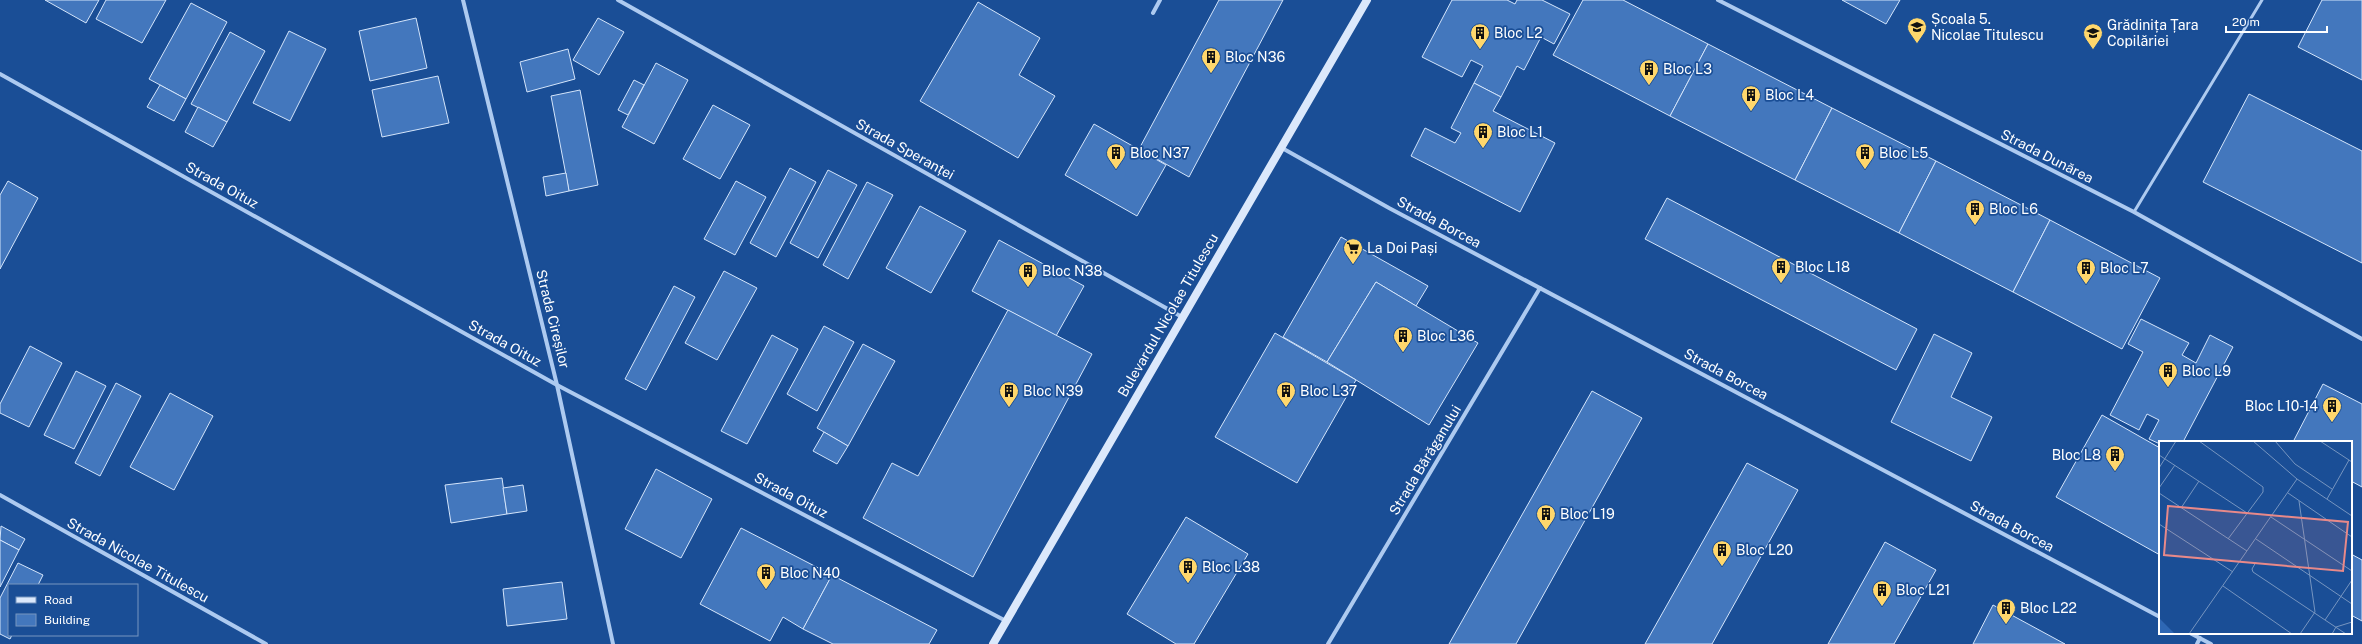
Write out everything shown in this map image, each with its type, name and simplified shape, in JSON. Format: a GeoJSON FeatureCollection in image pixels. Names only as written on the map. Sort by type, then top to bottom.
{"type":"FeatureCollection","features":[{"type":"Feature","properties":{"kind":"main road","name":"Bulevardul Nicolae Titulescu"},"geometry":{"type":"LineString","coordinates":[[992,644],[1367,0]]}},
{"type":"Feature","properties":{"kind":"street","name":"Strada Cireșilor"},"geometry":{"type":"LineString","coordinates":[[463,0],[557,384],[613,644]]}},
{"type":"Feature","properties":{"kind":"street","name":"Strada Speranței"},"geometry":{"type":"LineString","coordinates":[[618,0],[1182,318]]}},
{"type":"Feature","properties":{"kind":"street"},"geometry":{"type":"LineString","coordinates":[[1153,13],[1160,0]]}},
{"type":"Feature","properties":{"kind":"street","name":"Strada Dunărea"},"geometry":{"type":"LineString","coordinates":[[1718,0],[2134,212],[2362,339]]}},
{"type":"Feature","properties":{"kind":"street","name":"Strada Oituz"},"geometry":{"type":"LineString","coordinates":[[0,74],[557,384],[1006,621]]}},
{"type":"Feature","properties":{"kind":"street","name":"Strada Borcea"},"geometry":{"type":"LineString","coordinates":[[1282,148],[1389,208],[2159,616]]}},
{"type":"Feature","properties":{"kind":"street","name":"Strada Bărăganului"},"geometry":{"type":"LineString","coordinates":[[1328,644],[1540,288]]}},
{"type":"Feature","properties":{"kind":"street","name":"Strada Nicolae Titulescu"},"geometry":{"type":"LineString","coordinates":[[0,495],[266,644]]}},
{"type":"Feature","properties":{"kind":"street"},"geometry":{"type":"LineString","coordinates":[[2192,634],[2211,644]]}},
{"type":"Feature","properties":{"kind":"street"},"geometry":{"type":"LineString","coordinates":[[2197,644],[2200,638]]}},
{"type":"Feature","properties":{"kind":"lane"},"geometry":{"type":"LineString","coordinates":[[2134,212],[2262,0]]}},
{"type":"Feature","properties":{"kind":"building"},"geometry":{"type":"Polygon","coordinates":[[[45,0],[99,0],[86,23],[45,0]]]}},
{"type":"Feature","properties":{"kind":"building"},"geometry":{"type":"Polygon","coordinates":[[[106,0],[166,0],[142,43],[96,19],[106,0]]]}},
{"type":"Feature","properties":{"kind":"building","name":"Bloc N36"},"geometry":{"type":"Polygon","coordinates":[[[1219,0],[1283,0],[1189,177],[1139,149],[1219,0]]]}},
{"type":"Feature","properties":{"kind":"building","name":"Bloc L2"},"geometry":{"type":"Polygon","coordinates":[[[1452,0],[1507,0],[1515,4],[1517,0],[1542,0],[1570,14],[1554,44],[1541,37],[1524,70],[1517,66],[1501,97],[1474,83],[1483,66],[1471,60],[1462,77],[1422,57],[1452,0]]]}},
{"type":"Feature","properties":{"kind":"building","name":"Bloc L3"},"geometry":{"type":"Polygon","coordinates":[[[1583,0],[1623,0],[1708,44],[1670,116],[1553,55],[1583,0]]]}},
{"type":"Feature","properties":{"kind":"building"},"geometry":{"type":"Polygon","coordinates":[[[1842,0],[1900,0],[1886,24],[1842,0]]]}},
{"type":"Feature","properties":{"kind":"building"},"geometry":{"type":"Polygon","coordinates":[[[2322,0],[2362,0],[2362,80],[2298,47],[2322,0]]]}},
{"type":"Feature","properties":{"kind":"building"},"geometry":{"type":"Polygon","coordinates":[[[978,2],[1040,38],[1019,75],[1055,96],[1018,158],[920,101],[978,2]]]}},
{"type":"Feature","properties":{"kind":"building"},"geometry":{"type":"Polygon","coordinates":[[[191,3],[227,22],[186,99],[149,79],[191,3]]]}},
{"type":"Feature","properties":{"kind":"building"},"geometry":{"type":"Polygon","coordinates":[[[416,18],[427,68],[370,81],[359,31],[416,18]]]}},
{"type":"Feature","properties":{"kind":"building"},"geometry":{"type":"Polygon","coordinates":[[[598,18],[624,32],[599,75],[573,60],[598,18]]]}},
{"type":"Feature","properties":{"kind":"building"},"geometry":{"type":"Polygon","coordinates":[[[289,31],[326,49],[290,121],[253,103],[289,31]]]}},
{"type":"Feature","properties":{"kind":"building"},"geometry":{"type":"Polygon","coordinates":[[[230,32],[265,51],[227,122],[191,104],[230,32]]]}},
{"type":"Feature","properties":{"kind":"building","name":"Bloc L4"},"geometry":{"type":"Polygon","coordinates":[[[1708,44],[1832,108],[1795,180],[1670,116],[1708,44]]]}},
{"type":"Feature","properties":{"kind":"building"},"geometry":{"type":"Polygon","coordinates":[[[568,49],[575,79],[527,92],[520,62],[568,49]]]}},
{"type":"Feature","properties":{"kind":"building"},"geometry":{"type":"Polygon","coordinates":[[[656,63],[688,80],[654,144],[622,127],[656,63]]]}},
{"type":"Feature","properties":{"kind":"building"},"geometry":{"type":"Polygon","coordinates":[[[438,76],[449,123],[382,137],[372,90],[438,76]]]}},
{"type":"Feature","properties":{"kind":"building"},"geometry":{"type":"Polygon","coordinates":[[[634,80],[644,85],[628,115],[618,110],[634,80]]]}},
{"type":"Feature","properties":{"kind":"building","name":"Bloc L1"},"geometry":{"type":"Polygon","coordinates":[[[1474,83],[1501,97],[1493,111],[1555,143],[1520,212],[1411,156],[1425,128],[1455,143],[1461,133],[1451,128],[1474,83]]]}},
{"type":"Feature","properties":{"kind":"building"},"geometry":{"type":"Polygon","coordinates":[[[160,85],[186,99],[174,121],[147,107],[160,85]]]}},
{"type":"Feature","properties":{"kind":"building"},"geometry":{"type":"Polygon","coordinates":[[[580,90],[598,185],[569,191],[551,96],[580,90]]]}},
{"type":"Feature","properties":{"kind":"building"},"geometry":{"type":"Polygon","coordinates":[[[2249,94],[2362,151],[2362,263],[2203,182],[2249,94]]]}},
{"type":"Feature","properties":{"kind":"building"},"geometry":{"type":"Polygon","coordinates":[[[713,105],[750,125],[720,179],[683,159],[713,105]]]}},
{"type":"Feature","properties":{"kind":"building"},"geometry":{"type":"Polygon","coordinates":[[[198,107],[227,122],[213,147],[185,132],[198,107]]]}},
{"type":"Feature","properties":{"kind":"building","name":"Bloc L5"},"geometry":{"type":"Polygon","coordinates":[[[1832,108],[1936,161],[1899,233],[1795,180],[1832,108]]]}},
{"type":"Feature","properties":{"kind":"building","name":"Bloc N37"},"geometry":{"type":"Polygon","coordinates":[[[1094,124],[1166,165],[1137,216],[1065,175],[1094,124]]]}},
{"type":"Feature","properties":{"kind":"building","name":"Bloc L6"},"geometry":{"type":"Polygon","coordinates":[[[1936,161],[2050,220],[2013,292],[1899,233],[1936,161]]]}},
{"type":"Feature","properties":{"kind":"building"},"geometry":{"type":"Polygon","coordinates":[[[790,168],[816,182],[776,257],[750,243],[790,168]]]}},
{"type":"Feature","properties":{"kind":"building"},"geometry":{"type":"Polygon","coordinates":[[[828,170],[857,185],[818,258],[790,243],[828,170]]]}},
{"type":"Feature","properties":{"kind":"building"},"geometry":{"type":"Polygon","coordinates":[[[566,173],[569,191],[546,196],[543,177],[566,173]]]}},
{"type":"Feature","properties":{"kind":"building"},"geometry":{"type":"Polygon","coordinates":[[[8,181],[38,198],[0,269],[0,195],[8,181]]]}},
{"type":"Feature","properties":{"kind":"building"},"geometry":{"type":"Polygon","coordinates":[[[736,181],[766,197],[735,255],[704,239],[736,181]]]}},
{"type":"Feature","properties":{"kind":"building"},"geometry":{"type":"Polygon","coordinates":[[[867,182],[893,195],[848,279],[823,265],[867,182]]]}},
{"type":"Feature","properties":{"kind":"building","name":"Bloc L18"},"geometry":{"type":"Polygon","coordinates":[[[1667,198],[1917,329],[1896,370],[1645,239],[1667,198]]]}},
{"type":"Feature","properties":{"kind":"building"},"geometry":{"type":"Polygon","coordinates":[[[920,206],[966,231],[931,293],[886,268],[920,206]]]}},
{"type":"Feature","properties":{"kind":"building","name":"Bloc L7"},"geometry":{"type":"Polygon","coordinates":[[[2050,220],[2160,278],[2122,349],[2013,292],[2050,220]]]}},
{"type":"Feature","properties":{"kind":"building"},"geometry":{"type":"Polygon","coordinates":[[[1341,237],[1428,286],[1416,306],[1376,282],[1327,362],[1283,337],[1341,237]]]}},
{"type":"Feature","properties":{"kind":"building","name":"Bloc N38"},"geometry":{"type":"Polygon","coordinates":[[[999,240],[1084,286],[1056,336],[972,291],[999,240]]]}},
{"type":"Feature","properties":{"kind":"building"},"geometry":{"type":"Polygon","coordinates":[[[724,271],[757,288],[717,360],[685,343],[724,271]]]}},
{"type":"Feature","properties":{"kind":"building","name":"Bloc L36"},"geometry":{"type":"Polygon","coordinates":[[[1376,282],[1478,343],[1429,425],[1327,362],[1376,282]]]}},
{"type":"Feature","properties":{"kind":"building"},"geometry":{"type":"Polygon","coordinates":[[[674,286],[695,297],[646,390],[625,379],[674,286]]]}},
{"type":"Feature","properties":{"kind":"building","name":"Bloc N39"},"geometry":{"type":"Polygon","coordinates":[[[1008,310],[1092,354],[973,577],[863,518],[892,463],[918,476],[1008,310]]]}},
{"type":"Feature","properties":{"kind":"building","name":"Bloc L9"},"geometry":{"type":"Polygon","coordinates":[[[2141,319],[2189,343],[2182,355],[2196,363],[2210,335],[2233,347],[2184,441],[2159,441],[2159,444],[2149,439],[2159,420],[2147,414],[2139,430],[2110,415],[2143,352],[2128,344],[2141,319]]]}},
{"type":"Feature","properties":{"kind":"building"},"geometry":{"type":"Polygon","coordinates":[[[824,326],[854,342],[817,411],[787,394],[824,326]]]}},
{"type":"Feature","properties":{"kind":"building","name":"Bloc L37"},"geometry":{"type":"Polygon","coordinates":[[[1275,333],[1356,380],[1297,483],[1215,437],[1275,333]]]}},
{"type":"Feature","properties":{"kind":"building"},"geometry":{"type":"Polygon","coordinates":[[[1934,334],[1972,353],[1951,397],[1992,417],[1971,461],[1891,422],[1934,334]]]}},
{"type":"Feature","properties":{"kind":"building"},"geometry":{"type":"Polygon","coordinates":[[[772,335],[798,349],[747,444],[721,431],[772,335]]]}},
{"type":"Feature","properties":{"kind":"building"},"geometry":{"type":"Polygon","coordinates":[[[863,344],[895,361],[848,446],[817,428],[863,344]]]}},
{"type":"Feature","properties":{"kind":"building"},"geometry":{"type":"Polygon","coordinates":[[[30,346],[62,363],[29,427],[0,413],[0,404],[30,346]]]}},
{"type":"Feature","properties":{"kind":"building"},"geometry":{"type":"Polygon","coordinates":[[[76,371],[106,386],[74,449],[44,435],[76,371]]]}},
{"type":"Feature","properties":{"kind":"building"},"geometry":{"type":"Polygon","coordinates":[[[116,383],[141,396],[100,476],[75,463],[116,383]]]}},
{"type":"Feature","properties":{"kind":"building","name":"Bloc L10-14"},"geometry":{"type":"Polygon","coordinates":[[[2323,384],[2362,404],[2362,487],[2352,482],[2352,441],[2294,441],[2323,384]]]}},
{"type":"Feature","properties":{"kind":"building","name":"Bloc L19"},"geometry":{"type":"Polygon","coordinates":[[[1592,391],[1642,418],[1516,644],[1449,644],[1592,391]]]}},
{"type":"Feature","properties":{"kind":"building"},"geometry":{"type":"Polygon","coordinates":[[[170,393],[213,416],[174,490],[130,467],[170,393]]]}},
{"type":"Feature","properties":{"kind":"building","name":"Bloc L8"},"geometry":{"type":"Polygon","coordinates":[[[2102,415],[2159,447],[2159,554],[2056,497],[2102,415]]]}},
{"type":"Feature","properties":{"kind":"building"},"geometry":{"type":"Polygon","coordinates":[[[824,432],[848,446],[837,464],[813,451],[824,432]]]}},
{"type":"Feature","properties":{"kind":"building","name":"Bloc L20"},"geometry":{"type":"Polygon","coordinates":[[[1747,463],[1798,490],[1712,644],[1645,644],[1747,463]]]}},
{"type":"Feature","properties":{"kind":"building"},"geometry":{"type":"Polygon","coordinates":[[[656,469],[712,499],[681,558],[625,529],[656,469]]]}},
{"type":"Feature","properties":{"kind":"building"},"geometry":{"type":"Polygon","coordinates":[[[502,478],[507,514],[451,523],[445,485],[502,478]]]}},
{"type":"Feature","properties":{"kind":"building"},"geometry":{"type":"Polygon","coordinates":[[[523,485],[527,511],[507,514],[503,488],[523,485]]]}},
{"type":"Feature","properties":{"kind":"building","name":"Bloc L38"},"geometry":{"type":"Polygon","coordinates":[[[1186,517],[1248,554],[1194,644],[1176,644],[1127,614],[1186,517]]]}},
{"type":"Feature","properties":{"kind":"building"},"geometry":{"type":"Polygon","coordinates":[[[1,526],[25,539],[19,550],[0,540],[1,526]]]}},
{"type":"Feature","properties":{"kind":"building","name":"Bloc N40"},"geometry":{"type":"Polygon","coordinates":[[[741,528],[832,575],[803,629],[783,617],[770,641],[700,604],[741,528]]]}},
{"type":"Feature","properties":{"kind":"building"},"geometry":{"type":"Polygon","coordinates":[[[0,540],[19,550],[0,587],[0,540]]]}},
{"type":"Feature","properties":{"kind":"building","name":"Bloc L21"},"geometry":{"type":"Polygon","coordinates":[[[1885,542],[1936,570],[1894,644],[1828,644],[1885,542]]]}},
{"type":"Feature","properties":{"kind":"building"},"geometry":{"type":"Polygon","coordinates":[[[2352,555],[2362,560],[2362,621],[2352,616],[2352,555]]]}},
{"type":"Feature","properties":{"kind":"building"},"geometry":{"type":"Polygon","coordinates":[[[18,563],[43,575],[38,584],[8,584],[8,636],[12,636],[10,639],[0,634],[0,598],[18,563]]]}},
{"type":"Feature","properties":{"kind":"building"},"geometry":{"type":"Polygon","coordinates":[[[832,575],[937,630],[929,644],[833,644],[803,629],[832,575]]]}},
{"type":"Feature","properties":{"kind":"building"},"geometry":{"type":"Polygon","coordinates":[[[562,582],[567,619],[507,626],[503,589],[562,582]]]}},
{"type":"Feature","properties":{"kind":"building","name":"Bloc L22"},"geometry":{"type":"Polygon","coordinates":[[[1993,605],[2065,644],[1973,644],[1993,605]]]}},
{"type":"Feature","properties":{"kind":"place","name":"Școala 5. Nicolae Titulescu"},"geometry":{"type":"Point","coordinates":[1917,44]}},
{"type":"Feature","properties":{"kind":"place","name":"Bloc L2"},"geometry":{"type":"Point","coordinates":[1480,50]}},
{"type":"Feature","properties":{"kind":"place","name":"Grădinița Țara Copilăriei"},"geometry":{"type":"Point","coordinates":[2093,50]}},
{"type":"Feature","properties":{"kind":"place","name":"Bloc N36"},"geometry":{"type":"Point","coordinates":[1211,74]}},
{"type":"Feature","properties":{"kind":"place","name":"Bloc L3"},"geometry":{"type":"Point","coordinates":[1649,86]}},
{"type":"Feature","properties":{"kind":"place","name":"Bloc L4"},"geometry":{"type":"Point","coordinates":[1751,112]}},
{"type":"Feature","properties":{"kind":"place","name":"Bloc L1"},"geometry":{"type":"Point","coordinates":[1483,149]}},
{"type":"Feature","properties":{"kind":"place","name":"Bloc N37"},"geometry":{"type":"Point","coordinates":[1116,170]}},
{"type":"Feature","properties":{"kind":"place","name":"Bloc L5"},"geometry":{"type":"Point","coordinates":[1865,170]}},
{"type":"Feature","properties":{"kind":"place","name":"Bloc L6"},"geometry":{"type":"Point","coordinates":[1975,226]}},
{"type":"Feature","properties":{"kind":"place","name":"La Doi Pași"},"geometry":{"type":"Point","coordinates":[1353,265]}},
{"type":"Feature","properties":{"kind":"place","name":"Bloc L18"},"geometry":{"type":"Point","coordinates":[1781,284]}},
{"type":"Feature","properties":{"kind":"place","name":"Bloc L7"},"geometry":{"type":"Point","coordinates":[2086,285]}},
{"type":"Feature","properties":{"kind":"place","name":"Bloc N38"},"geometry":{"type":"Point","coordinates":[1028,288]}},
{"type":"Feature","properties":{"kind":"place","name":"Bloc L36"},"geometry":{"type":"Point","coordinates":[1403,353]}},
{"type":"Feature","properties":{"kind":"place","name":"Bloc L9"},"geometry":{"type":"Point","coordinates":[2168,388]}},
{"type":"Feature","properties":{"kind":"place","name":"Bloc N39"},"geometry":{"type":"Point","coordinates":[1009,408]}},
{"type":"Feature","properties":{"kind":"place","name":"Bloc L37"},"geometry":{"type":"Point","coordinates":[1286,408]}},
{"type":"Feature","properties":{"kind":"place","name":"Bloc L10-14"},"geometry":{"type":"Point","coordinates":[2332,423]}},
{"type":"Feature","properties":{"kind":"place","name":"Bloc L8"},"geometry":{"type":"Point","coordinates":[2115,472]}},
{"type":"Feature","properties":{"kind":"place","name":"Bloc L19"},"geometry":{"type":"Point","coordinates":[1546,531]}},
{"type":"Feature","properties":{"kind":"place","name":"Bloc L20"},"geometry":{"type":"Point","coordinates":[1722,567]}},
{"type":"Feature","properties":{"kind":"place","name":"Bloc L38"},"geometry":{"type":"Point","coordinates":[1188,584]}},
{"type":"Feature","properties":{"kind":"place","name":"Bloc N40"},"geometry":{"type":"Point","coordinates":[766,590]}},
{"type":"Feature","properties":{"kind":"place","name":"Bloc L21"},"geometry":{"type":"Point","coordinates":[1882,607]}},
{"type":"Feature","properties":{"kind":"place","name":"Bloc L22"},"geometry":{"type":"Point","coordinates":[2006,625]}}]}
